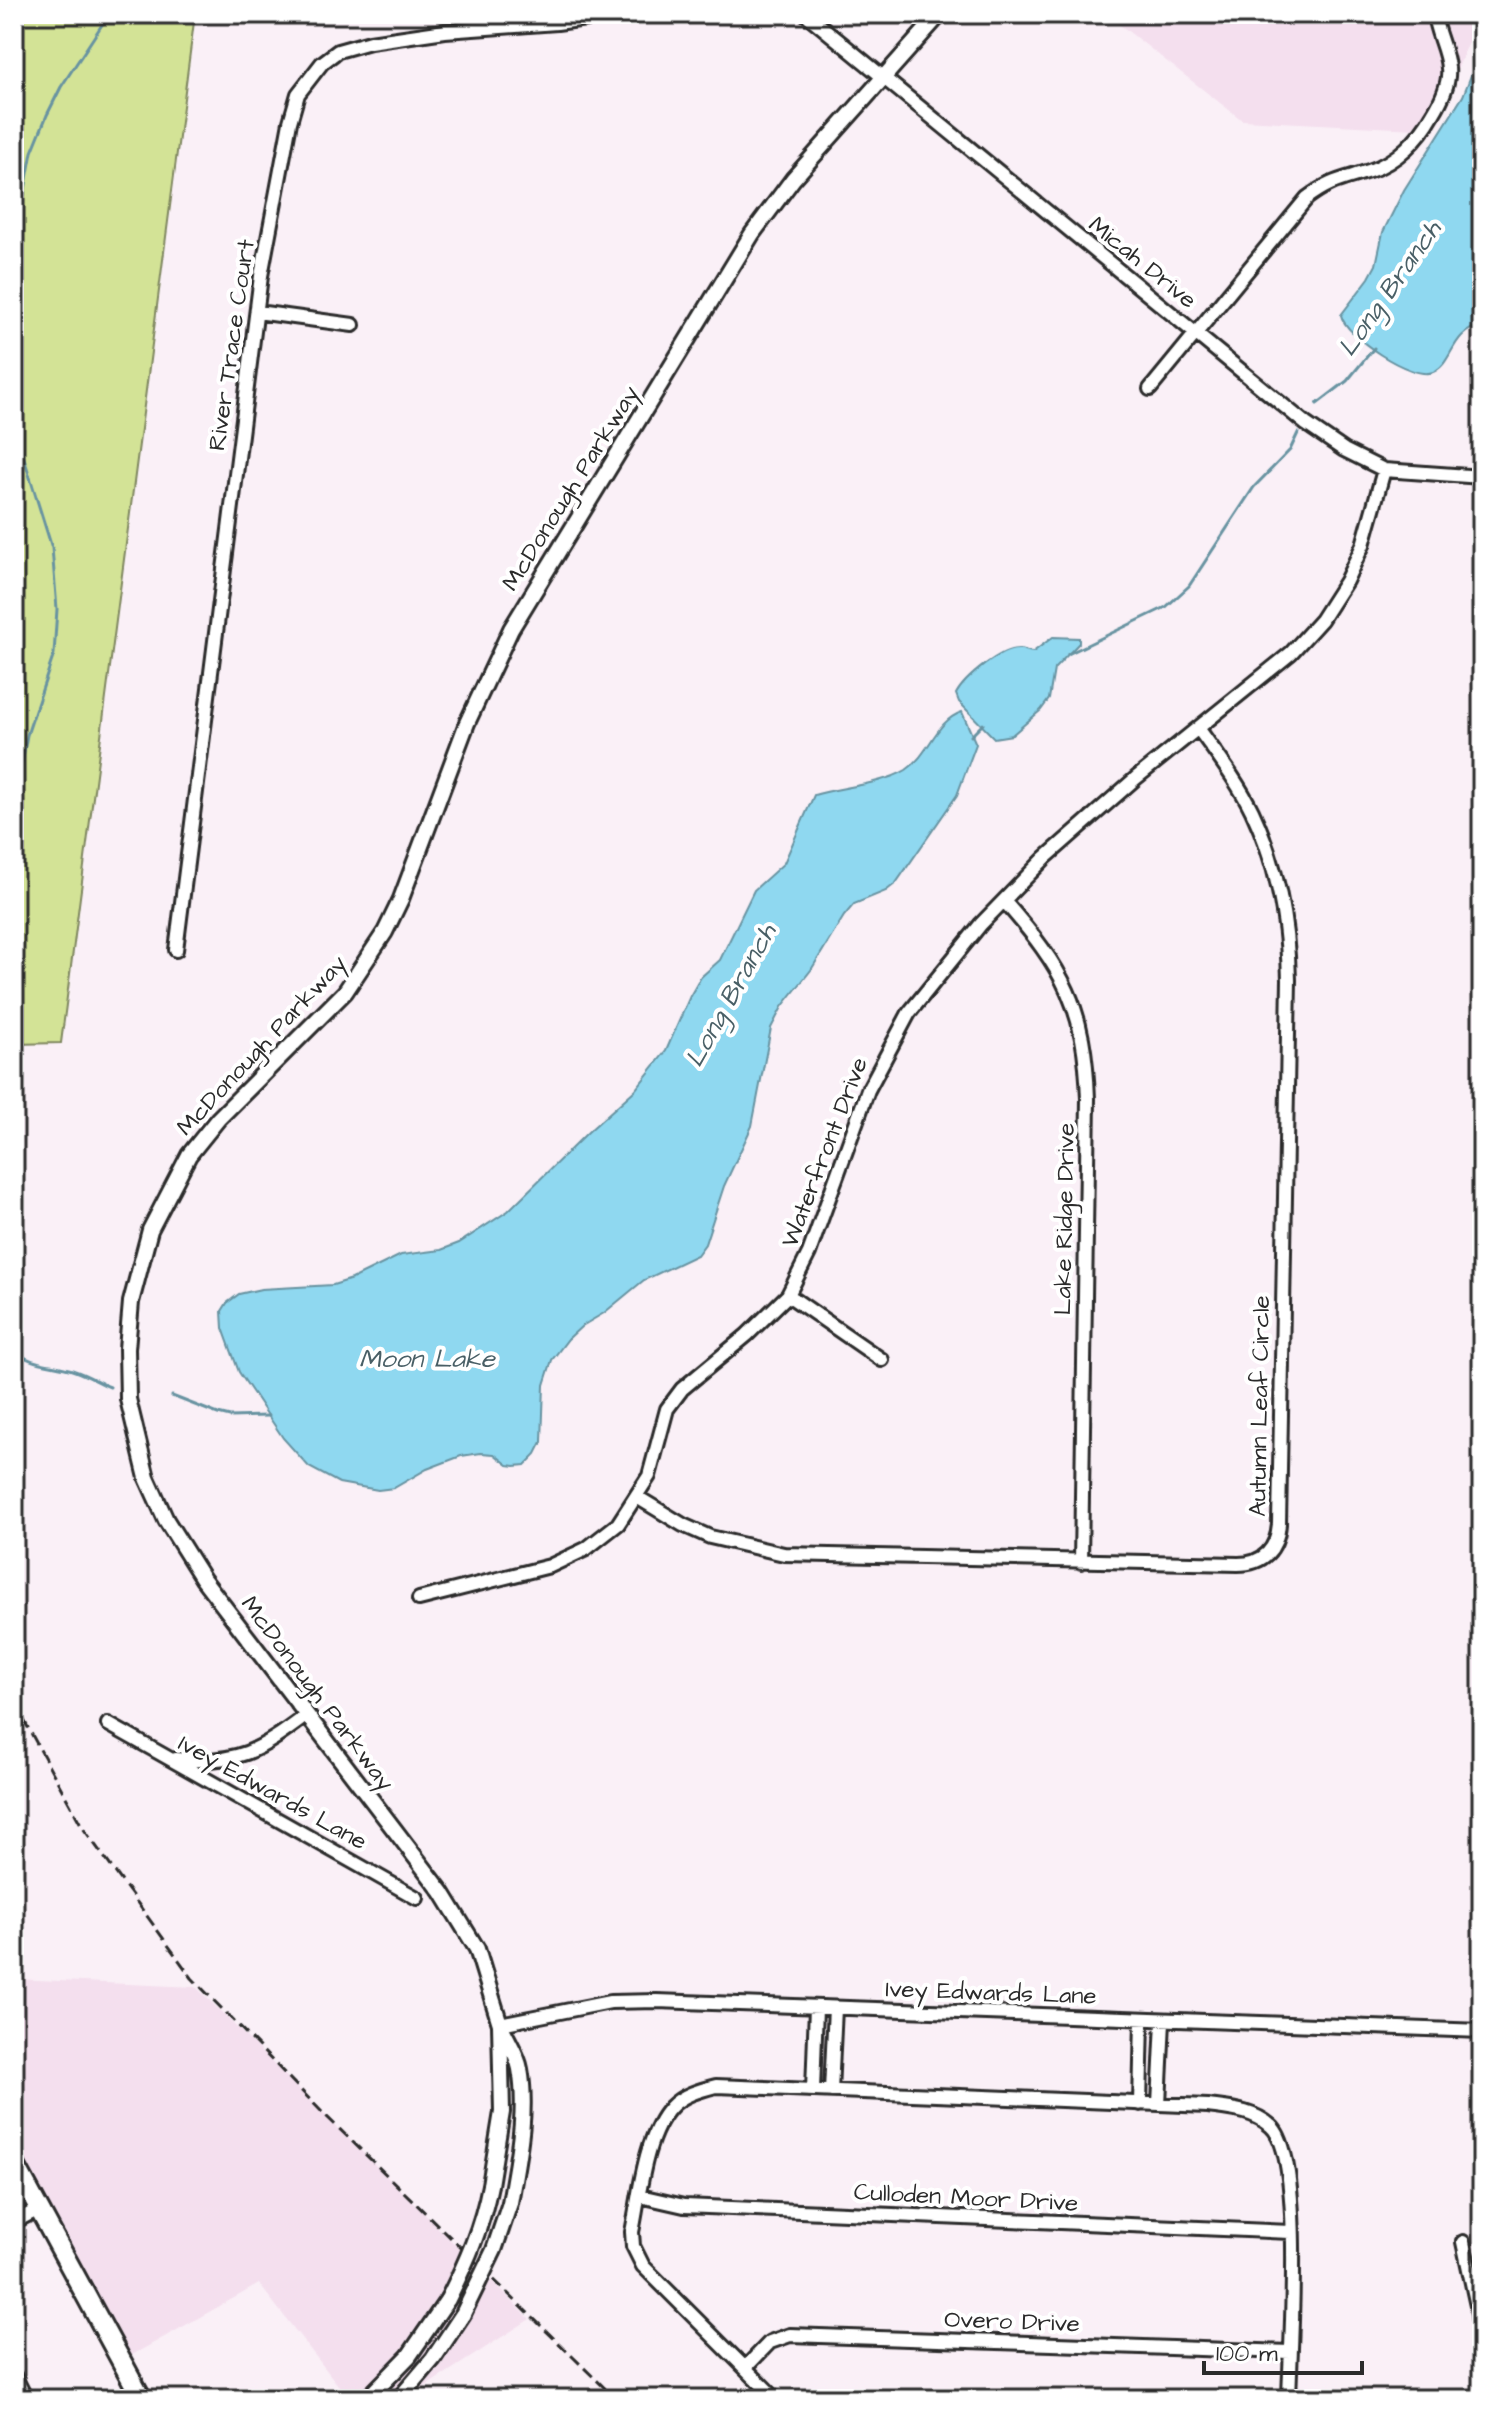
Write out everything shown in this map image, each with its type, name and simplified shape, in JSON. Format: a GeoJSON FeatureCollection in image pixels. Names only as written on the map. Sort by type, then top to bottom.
{"type":"FeatureCollection","features":[{"type":"Feature","properties":{"kind":"main road"},"geometry":{"type":"LineString","coordinates":[[14,2163],[142,2399]]}},
{"type":"Feature","properties":{"kind":"street","name":"River Trace Court"},"geometry":{"type":"LineString","coordinates":[[176,950],[257,312],[290,122],[298,94],[322,63],[338,51],[402,36],[623,14]]}},
{"type":"Feature","properties":{"kind":"street","name":"Micah Drive"},"geometry":{"type":"LineString","coordinates":[[806,14],[1306,424],[1344,450],[1384,470],[1482,477]]}},
{"type":"Feature","properties":{"kind":"street","name":"McDonough Parkway"},"geometry":{"type":"LineString","coordinates":[[367,2399],[409,2356],[448,2299],[472,2252],[483,2220],[502,2112],[500,2024],[477,1949],[442,1892],[189,1561],[166,1520],[147,1478],[130,1410],[127,1349],[136,1280],[150,1230],[179,1172],[204,1136],[345,992],[375,950],[401,899],[481,690],[523,606],[752,234],[793,179],[940,14]]}},
{"type":"Feature","properties":{"kind":"street"},"geometry":{"type":"LineString","coordinates":[[1150,389],[1307,198],[1335,180],[1371,171],[1393,159],[1427,124],[1443,98],[1448,68],[1434,14]]}},
{"type":"Feature","properties":{"kind":"street"},"geometry":{"type":"LineString","coordinates":[[257,312],[353,325]]}},
{"type":"Feature","properties":{"kind":"street","name":"Waterfront Drive"},"geometry":{"type":"LineString","coordinates":[[419,1599],[550,1566],[586,1549],[618,1524],[649,1476],[660,1429],[674,1399],[788,1295],[818,1230],[851,1131],[889,1047],[909,1013],[941,970],[1004,901],[1086,820],[1291,653],[1321,620],[1346,581],[1363,545],[1384,470]]}},
{"type":"Feature","properties":{"kind":"street","name":"Autumn Leaf Circle"},"geometry":{"type":"LineString","coordinates":[[637,1497],[683,1525],[710,1537],[784,1554],[1248,1564],[1267,1555],[1279,1531],[1289,980],[1287,940],[1277,882],[1252,811],[1198,728]]}},
{"type":"Feature","properties":{"kind":"street","name":"Lake Ridge Drive"},"geometry":{"type":"LineString","coordinates":[[1004,901],[1035,936],[1063,981],[1080,1023],[1085,1050],[1088,1099],[1081,1562]]}},
{"type":"Feature","properties":{"kind":"street"},"geometry":{"type":"LineString","coordinates":[[788,1295],[882,1360]]}},
{"type":"Feature","properties":{"kind":"street"},"geometry":{"type":"LineString","coordinates":[[168,1758],[208,1762],[236,1757],[268,1745],[307,1715]]}},
{"type":"Feature","properties":{"kind":"street","name":"Ivey Edwards Lane"},"geometry":{"type":"LineString","coordinates":[[108,1724],[417,1898]]}},
{"type":"Feature","properties":{"kind":"street","name":"Ivey Edwards Lane"},"geometry":{"type":"LineString","coordinates":[[500,2024],[610,2002],[1482,2031]]}},
{"type":"Feature","properties":{"kind":"street"},"geometry":{"type":"LineString","coordinates":[[813,2090],[816,2007]]}},
{"type":"Feature","properties":{"kind":"street"},"geometry":{"type":"LineString","coordinates":[[831,2091],[835,2008]]}},
{"type":"Feature","properties":{"kind":"street"},"geometry":{"type":"LineString","coordinates":[[1140,2104],[1142,2020]]}},
{"type":"Feature","properties":{"kind":"street"},"geometry":{"type":"LineString","coordinates":[[1159,2104],[1163,2021]]}},
{"type":"Feature","properties":{"kind":"street"},"geometry":{"type":"LineString","coordinates":[[399,2399],[433,2359],[463,2314],[494,2250],[510,2203],[523,2097],[520,2066],[500,2024]]}},
{"type":"Feature","properties":{"kind":"street"},"geometry":{"type":"LineString","coordinates":[[776,2399],[643,2266],[632,2239],[653,2136],[671,2107],[696,2091],[716,2086],[1208,2106],[1248,2112],[1272,2127],[1282,2141],[1290,2177],[1289,2399]]}},
{"type":"Feature","properties":{"kind":"street"},"geometry":{"type":"LineString","coordinates":[[1272,2127],[1284,2119]]}},
{"type":"Feature","properties":{"kind":"street","name":"Culloden Moor Drive"},"geometry":{"type":"LineString","coordinates":[[640,2196],[684,2206],[1291,2232]]}},
{"type":"Feature","properties":{"kind":"street"},"geometry":{"type":"LineString","coordinates":[[14,2222],[39,2209]]}},
{"type":"Feature","properties":{"kind":"street"},"geometry":{"type":"LineString","coordinates":[[1463,2242],[1480,2305],[1482,2347]]}},
{"type":"Feature","properties":{"kind":"street","name":"Overo Drive"},"geometry":{"type":"LineString","coordinates":[[745,2368],[770,2342],[790,2335],[1290,2352]]}},
{"type":"Feature","properties":{"kind":"street"},"geometry":{"type":"LineString","coordinates":[[14,2375],[23,2393]]}},
{"type":"Feature","properties":{"kind":"shaded area"},"geometry":{"type":"Polygon","coordinates":[[[1106,14],[1479,14],[1434,130],[1242,120],[1106,14]]]}},
{"type":"Feature","properties":{"kind":"shaded area"},"geometry":{"type":"Polygon","coordinates":[[[14,1979],[196,1987],[530,2319],[406,2399],[349,2399],[259,2284],[125,2359],[14,2159],[14,1979]]]}},
{"type":"Feature","properties":{"kind":"green space"},"geometry":{"type":"Polygon","coordinates":[[[14,14],[195,14],[61,1043],[14,1044],[14,14]]]}},
{"type":"Feature","properties":{"kind":"water"},"geometry":{"type":"Polygon","coordinates":[[[1482,28],[1482,325],[1464,334],[1440,368],[1423,373],[1410,370],[1366,345],[1345,324],[1341,315],[1369,278],[1376,265],[1383,232],[1404,190],[1463,96],[1475,65],[1482,28]]]}},
{"type":"Feature","properties":{"kind":"water"},"geometry":{"type":"Polygon","coordinates":[[[1053,637],[1079,638],[1079,643],[1054,669],[1049,699],[1012,735],[994,738],[959,702],[956,694],[994,658],[1012,650],[1033,652],[1053,637]]]}},
{"type":"Feature","properties":{"kind":"water","name":"Moon Lake"},"geometry":{"type":"Polygon","coordinates":[[[962,712],[976,744],[957,795],[896,883],[886,891],[854,904],[844,916],[771,1028],[752,1126],[724,1186],[705,1244],[697,1255],[644,1280],[568,1339],[552,1360],[544,1385],[542,1442],[536,1454],[525,1465],[515,1466],[508,1465],[494,1454],[461,1456],[427,1469],[394,1488],[378,1490],[339,1483],[309,1467],[283,1438],[239,1372],[223,1328],[222,1311],[227,1303],[239,1294],[261,1289],[333,1285],[401,1255],[441,1250],[459,1243],[508,1211],[635,1090],[666,1051],[690,996],[701,977],[720,960],[754,890],[784,863],[814,795],[874,782],[906,770],[945,723],[962,712]]]}},
{"type":"Feature","properties":{"kind":"waterway"},"geometry":{"type":"LineString","coordinates":[[14,223],[24,195],[32,152],[47,115],[61,87],[109,14]]}},
{"type":"Feature","properties":{"kind":"waterway","name":"Long Branch"},"geometry":{"type":"LineString","coordinates":[[1317,404],[1347,381],[1374,348]]}},
{"type":"Feature","properties":{"kind":"waterway"},"geometry":{"type":"LineString","coordinates":[[14,426],[52,548],[57,609],[54,654],[27,735],[14,806]]}},
{"type":"Feature","properties":{"kind":"waterway","name":"Long Branch"},"geometry":{"type":"LineString","coordinates":[[1068,654],[1166,607],[1189,586],[1254,487],[1290,450],[1298,433]]}},
{"type":"Feature","properties":{"kind":"waterway","name":"Long Branch"},"geometry":{"type":"LineString","coordinates":[[971,736],[983,724]]}},
{"type":"Feature","properties":{"kind":"waterway","name":"Long Branch"},"geometry":{"type":"LineString","coordinates":[[14,1350],[35,1362],[75,1371],[110,1387]]}},
{"type":"Feature","properties":{"kind":"waterway","name":"Long Branch"},"geometry":{"type":"LineString","coordinates":[[172,1396],[230,1417],[269,1416]]}},
{"type":"Feature","properties":{"kind":"railway"},"geometry":{"type":"LineString","coordinates":[[14,1702],[83,1828],[192,1978],[321,2111],[616,2399]]}}]}
